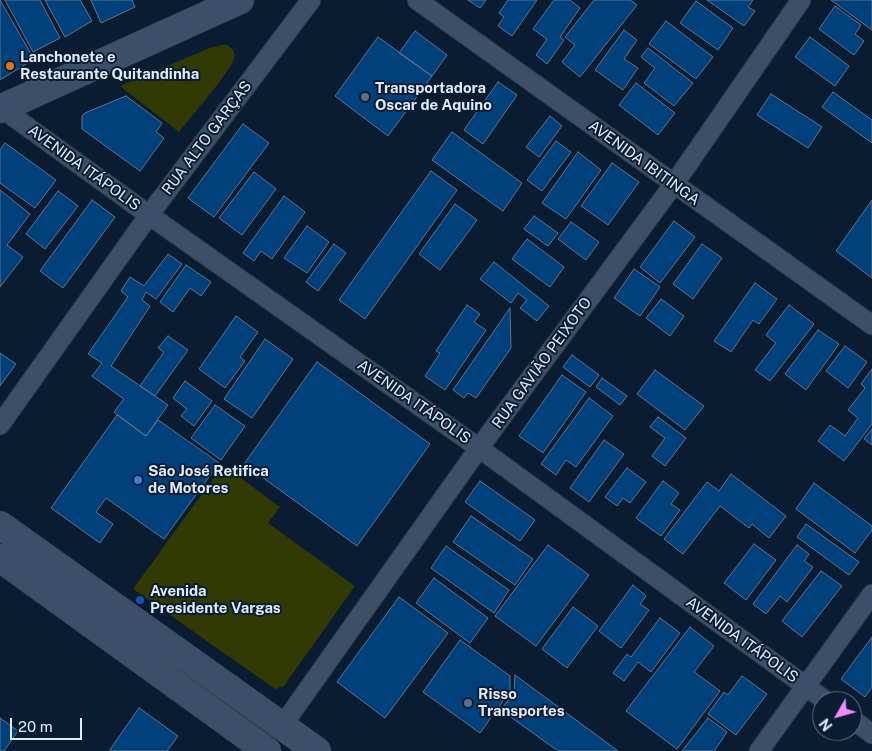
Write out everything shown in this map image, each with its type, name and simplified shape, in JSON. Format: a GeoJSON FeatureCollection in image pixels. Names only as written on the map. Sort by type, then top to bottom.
{"type":"FeatureCollection","features":[{"type":"Feature","properties":{"kind":"main road"},"geometry":{"type":"LineString","coordinates":[[1,108],[240,0]]}},
{"type":"Feature","properties":{"kind":"main road"},"geometry":{"type":"LineString","coordinates":[[0,525],[317,751]]}},
{"type":"Feature","properties":{"kind":"main road"},"geometry":{"type":"LineString","coordinates":[[0,558],[267,751]]}},
{"type":"Feature","properties":{"kind":"street","name":"RUA ALTO GARÇAS"},"geometry":{"type":"LineString","coordinates":[[0,424],[148,215],[311,0]]}},
{"type":"Feature","properties":{"kind":"street","name":"AVENIDA IBITINGA"},"geometry":{"type":"LineString","coordinates":[[416,0],[872,325]]}},
{"type":"Feature","properties":{"kind":"street","name":"RUA GAVIÃO PEIXOTO"},"geometry":{"type":"LineString","coordinates":[[282,726],[479,448],[674,184],[801,0]]}},
{"type":"Feature","properties":{"kind":"street","name":"AVENIDA ITÁPOLIS"},"geometry":{"type":"LineString","coordinates":[[1,108],[148,215],[479,448],[812,691]]}},
{"type":"Feature","properties":{"kind":"street"},"geometry":{"type":"LineString","coordinates":[[759,751],[872,594]]}},
{"type":"Feature","properties":{"kind":"green space"},"geometry":{"type":"Polygon","coordinates":[[[227,45],[233,50],[235,56],[232,64],[179,132],[120,86],[212,47],[227,45]]]}},
{"type":"Feature","properties":{"kind":"green space"},"geometry":{"type":"Polygon","coordinates":[[[223,465],[280,507],[268,523],[355,586],[284,686],[275,689],[133,589],[223,465]]]}},
{"type":"Feature","properties":{"kind":"building"},"geometry":{"type":"Polygon","coordinates":[[[0,0],[34,59],[0,80],[0,0]]]}},
{"type":"Feature","properties":{"kind":"building"},"geometry":{"type":"Polygon","coordinates":[[[5,0],[40,0],[60,38],[33,52],[5,0]]]}},
{"type":"Feature","properties":{"kind":"building"},"geometry":{"type":"Polygon","coordinates":[[[45,0],[80,0],[92,21],[65,37],[45,0]]]}},
{"type":"Feature","properties":{"kind":"building"},"geometry":{"type":"Polygon","coordinates":[[[91,0],[132,0],[135,7],[101,23],[91,0]]]}},
{"type":"Feature","properties":{"kind":"building"},"geometry":{"type":"Polygon","coordinates":[[[468,0],[486,0],[480,8],[468,0]]]}},
{"type":"Feature","properties":{"kind":"building"},"geometry":{"type":"Polygon","coordinates":[[[508,0],[537,0],[512,36],[498,26],[504,17],[499,13],[508,0]]]}},
{"type":"Feature","properties":{"kind":"building"},"geometry":{"type":"Polygon","coordinates":[[[554,0],[570,0],[580,8],[560,37],[564,40],[547,64],[536,55],[547,39],[533,29],[554,0]]]}},
{"type":"Feature","properties":{"kind":"building"},"geometry":{"type":"Polygon","coordinates":[[[594,0],[630,0],[637,5],[580,77],[562,62],[575,45],[565,37],[594,0]]]}},
{"type":"Feature","properties":{"kind":"building"},"geometry":{"type":"Polygon","coordinates":[[[707,0],[753,0],[748,7],[755,11],[744,26],[707,0]]]}},
{"type":"Feature","properties":{"kind":"building"},"geometry":{"type":"Polygon","coordinates":[[[831,0],[872,0],[872,30],[831,0]]]}},
{"type":"Feature","properties":{"kind":"building"},"geometry":{"type":"Polygon","coordinates":[[[696,1],[733,28],[718,50],[680,23],[696,1]]]}},
{"type":"Feature","properties":{"kind":"building"},"geometry":{"type":"Polygon","coordinates":[[[835,6],[861,25],[855,34],[864,41],[854,55],[819,29],[835,6]]]}},
{"type":"Feature","properties":{"kind":"building"},"geometry":{"type":"Polygon","coordinates":[[[666,21],[713,57],[696,79],[649,44],[666,21]]]}},
{"type":"Feature","properties":{"kind":"building"},"geometry":{"type":"Polygon","coordinates":[[[624,30],[637,40],[624,59],[638,68],[623,90],[595,70],[624,30]]]}},
{"type":"Feature","properties":{"kind":"building"},"geometry":{"type":"Polygon","coordinates":[[[415,31],[447,55],[432,76],[399,53],[415,31]]]}},
{"type":"Feature","properties":{"kind":"building"},"geometry":{"type":"Polygon","coordinates":[[[378,37],[432,76],[388,136],[335,96],[378,37]]]}},
{"type":"Feature","properties":{"kind":"building"},"geometry":{"type":"Polygon","coordinates":[[[810,37],[849,66],[835,86],[795,57],[810,37]]]}},
{"type":"Feature","properties":{"kind":"building"},"geometry":{"type":"Polygon","coordinates":[[[648,48],[693,83],[674,106],[644,83],[655,68],[641,57],[648,48]]]}},
{"type":"Feature","properties":{"kind":"building"},"geometry":{"type":"Polygon","coordinates":[[[498,82],[517,95],[483,144],[464,130],[498,82]]]}},
{"type":"Feature","properties":{"kind":"building"},"geometry":{"type":"Polygon","coordinates":[[[636,83],[675,113],[658,135],[619,105],[636,83]]]}},
{"type":"Feature","properties":{"kind":"building"},"geometry":{"type":"Polygon","coordinates":[[[833,92],[872,120],[872,143],[822,107],[833,92]]]}},
{"type":"Feature","properties":{"kind":"building"},"geometry":{"type":"Polygon","coordinates":[[[771,94],[822,127],[808,148],[757,115],[771,94]]]}},
{"type":"Feature","properties":{"kind":"building"},"geometry":{"type":"Polygon","coordinates":[[[126,96],[162,123],[156,132],[164,138],[140,171],[82,129],[82,116],[85,113],[126,96]]]}},
{"type":"Feature","properties":{"kind":"building"},"geometry":{"type":"Polygon","coordinates":[[[550,116],[562,126],[539,157],[526,147],[550,116]]]}},
{"type":"Feature","properties":{"kind":"building"},"geometry":{"type":"Polygon","coordinates":[[[243,124],[269,143],[214,217],[188,198],[243,124]]]}},
{"type":"Feature","properties":{"kind":"building"},"geometry":{"type":"Polygon","coordinates":[[[452,132],[522,183],[503,211],[432,160],[452,132]]]}},
{"type":"Feature","properties":{"kind":"building"},"geometry":{"type":"Polygon","coordinates":[[[556,141],[571,152],[542,191],[527,180],[556,141]]]}},
{"type":"Feature","properties":{"kind":"building"},"geometry":{"type":"Polygon","coordinates":[[[5,143],[56,180],[35,208],[0,183],[0,150],[5,143]]]}},
{"type":"Feature","properties":{"kind":"building"},"geometry":{"type":"Polygon","coordinates":[[[578,152],[601,170],[566,219],[542,203],[578,152]]]}},
{"type":"Feature","properties":{"kind":"building"},"geometry":{"type":"Polygon","coordinates":[[[612,163],[639,182],[608,225],[581,206],[612,163]]]}},
{"type":"Feature","properties":{"kind":"building"},"geometry":{"type":"Polygon","coordinates":[[[431,171],[457,190],[365,319],[339,300],[431,171]]]}},
{"type":"Feature","properties":{"kind":"building"},"geometry":{"type":"Polygon","coordinates":[[[254,172],[276,189],[242,235],[219,218],[254,172]]]}},
{"type":"Feature","properties":{"kind":"building"},"geometry":{"type":"Polygon","coordinates":[[[0,190],[30,214],[7,245],[23,257],[0,287],[0,190]]]}},
{"type":"Feature","properties":{"kind":"building"},"geometry":{"type":"Polygon","coordinates":[[[58,191],[78,206],[45,249],[26,234],[58,191]]]}},
{"type":"Feature","properties":{"kind":"building"},"geometry":{"type":"Polygon","coordinates":[[[284,196],[305,212],[272,259],[261,251],[254,261],[243,253],[284,196]]]}},
{"type":"Feature","properties":{"kind":"building"},"geometry":{"type":"Polygon","coordinates":[[[92,200],[115,217],[63,288],[40,271],[92,200]]]}},
{"type":"Feature","properties":{"kind":"building"},"geometry":{"type":"Polygon","coordinates":[[[872,200],[872,278],[836,251],[872,200]]]}},
{"type":"Feature","properties":{"kind":"building"},"geometry":{"type":"Polygon","coordinates":[[[455,204],[477,220],[440,270],[419,254],[455,204]]]}},
{"type":"Feature","properties":{"kind":"building"},"geometry":{"type":"Polygon","coordinates":[[[534,216],[558,233],[548,246],[524,229],[534,216]]]}},
{"type":"Feature","properties":{"kind":"building"},"geometry":{"type":"Polygon","coordinates":[[[674,221],[695,237],[660,283],[640,267],[674,221]]]}},
{"type":"Feature","properties":{"kind":"building"},"geometry":{"type":"Polygon","coordinates":[[[571,222],[599,242],[586,260],[558,239],[571,222]]]}},
{"type":"Feature","properties":{"kind":"building"},"geometry":{"type":"Polygon","coordinates":[[[307,226],[329,242],[307,273],[284,258],[307,226]]]}},
{"type":"Feature","properties":{"kind":"building"},"geometry":{"type":"Polygon","coordinates":[[[527,239],[564,267],[550,287],[512,259],[527,239]]]}},
{"type":"Feature","properties":{"kind":"building"},"geometry":{"type":"Polygon","coordinates":[[[334,244],[346,253],[318,291],[306,282],[334,244]]]}},
{"type":"Feature","properties":{"kind":"building"},"geometry":{"type":"Polygon","coordinates":[[[702,244],[722,258],[693,299],[673,284],[702,244]]]}},
{"type":"Feature","properties":{"kind":"building"},"geometry":{"type":"Polygon","coordinates":[[[168,254],[182,264],[156,299],[146,292],[142,300],[150,306],[111,366],[168,405],[146,436],[114,412],[124,399],[92,376],[102,363],[88,354],[128,297],[121,291],[130,277],[144,286],[168,254]]]}},
{"type":"Feature","properties":{"kind":"building"},"geometry":{"type":"Polygon","coordinates":[[[494,262],[549,306],[537,321],[520,308],[527,300],[518,293],[511,303],[480,279],[494,262]]]}},
{"type":"Feature","properties":{"kind":"building"},"geometry":{"type":"Polygon","coordinates":[[[186,265],[211,282],[201,296],[190,288],[173,312],[160,302],[186,265]]]}},
{"type":"Feature","properties":{"kind":"building"},"geometry":{"type":"Polygon","coordinates":[[[634,269],[660,287],[640,316],[614,298],[634,269]]]}},
{"type":"Feature","properties":{"kind":"building"},"geometry":{"type":"Polygon","coordinates":[[[755,283],[777,299],[759,324],[753,320],[731,352],[714,341],[755,283]]]}},
{"type":"Feature","properties":{"kind":"building"},"geometry":{"type":"Polygon","coordinates":[[[661,299],[684,316],[670,336],[646,318],[661,299]]]}},
{"type":"Feature","properties":{"kind":"building"},"geometry":{"type":"Polygon","coordinates":[[[467,305],[480,314],[474,322],[486,330],[445,390],[425,376],[440,353],[436,351],[467,305]]]}},
{"type":"Feature","properties":{"kind":"building"},"geometry":{"type":"Polygon","coordinates":[[[789,305],[814,324],[770,381],[755,370],[776,343],[766,335],[789,305]]]}},
{"type":"Feature","properties":{"kind":"building"},"geometry":{"type":"Polygon","coordinates":[[[510,308],[511,348],[476,398],[468,393],[464,398],[453,390],[510,308]]]}},
{"type":"Feature","properties":{"kind":"building"},"geometry":{"type":"Polygon","coordinates":[[[236,316],[258,332],[240,357],[245,361],[225,388],[199,369],[236,316]]]}},
{"type":"Feature","properties":{"kind":"building"},"geometry":{"type":"Polygon","coordinates":[[[818,330],[839,344],[806,390],[785,374],[818,330]]]}},
{"type":"Feature","properties":{"kind":"building"},"geometry":{"type":"Polygon","coordinates":[[[168,336],[188,350],[155,396],[140,386],[164,352],[158,348],[168,336]]]}},
{"type":"Feature","properties":{"kind":"building"},"geometry":{"type":"Polygon","coordinates":[[[265,339],[293,359],[252,418],[224,399],[265,339]]]}},
{"type":"Feature","properties":{"kind":"building"},"geometry":{"type":"Polygon","coordinates":[[[845,346],[867,362],[848,388],[826,371],[845,346]]]}},
{"type":"Feature","properties":{"kind":"building"},"geometry":{"type":"Polygon","coordinates":[[[0,353],[16,364],[0,386],[0,353]]]}},
{"type":"Feature","properties":{"kind":"building"},"geometry":{"type":"Polygon","coordinates":[[[572,355],[599,375],[590,387],[563,367],[572,355]]]}},
{"type":"Feature","properties":{"kind":"building"},"geometry":{"type":"Polygon","coordinates":[[[317,362],[430,444],[357,546],[244,464],[317,362]]]}},
{"type":"Feature","properties":{"kind":"building"},"geometry":{"type":"Polygon","coordinates":[[[872,369],[872,424],[844,461],[818,441],[830,425],[845,436],[858,418],[848,410],[865,388],[861,384],[872,369]]]}},
{"type":"Feature","properties":{"kind":"building"},"geometry":{"type":"Polygon","coordinates":[[[655,370],[704,406],[685,430],[637,394],[655,370]]]}},
{"type":"Feature","properties":{"kind":"building"},"geometry":{"type":"Polygon","coordinates":[[[562,375],[586,392],[543,453],[519,436],[562,375]]]}},
{"type":"Feature","properties":{"kind":"building"},"geometry":{"type":"Polygon","coordinates":[[[602,378],[627,396],[620,405],[596,387],[602,378]]]}},
{"type":"Feature","properties":{"kind":"building"},"geometry":{"type":"Polygon","coordinates":[[[185,381],[212,401],[194,426],[181,416],[187,409],[173,398],[185,381]]]}},
{"type":"Feature","properties":{"kind":"building"},"geometry":{"type":"Polygon","coordinates":[[[589,398],[613,416],[576,467],[566,460],[556,475],[541,464],[589,398]]]}},
{"type":"Feature","properties":{"kind":"building"},"geometry":{"type":"Polygon","coordinates":[[[215,405],[245,426],[221,460],[191,438],[215,405]]]}},
{"type":"Feature","properties":{"kind":"building","name":"São José Retifica de Motores"},"geometry":{"type":"Polygon","coordinates":[[[117,415],[146,436],[158,420],[219,463],[164,539],[106,498],[96,512],[113,524],[100,543],[51,508],[117,415]]]}},
{"type":"Feature","properties":{"kind":"building"},"geometry":{"type":"Polygon","coordinates":[[[658,417],[686,438],[665,466],[652,456],[665,438],[650,427],[658,417]]]}},
{"type":"Feature","properties":{"kind":"building"},"geometry":{"type":"Polygon","coordinates":[[[872,429],[872,445],[864,439],[872,429]]]}},
{"type":"Feature","properties":{"kind":"building"},"geometry":{"type":"Polygon","coordinates":[[[604,440],[624,454],[589,502],[570,488],[604,440]]]}},
{"type":"Feature","properties":{"kind":"building"},"geometry":{"type":"Polygon","coordinates":[[[627,468],[646,482],[630,503],[623,498],[617,506],[605,497],[627,468]]]}},
{"type":"Feature","properties":{"kind":"building"},"geometry":{"type":"Polygon","coordinates":[[[731,474],[786,516],[769,538],[752,524],[749,528],[720,506],[683,554],[664,539],[707,482],[719,491],[731,474]]]}},
{"type":"Feature","properties":{"kind":"building"},"geometry":{"type":"Polygon","coordinates":[[[480,481],[535,520],[520,541],[465,502],[480,481]]]}},
{"type":"Feature","properties":{"kind":"building"},"geometry":{"type":"Polygon","coordinates":[[[663,481],[679,493],[671,504],[680,510],[661,536],[636,518],[663,481]]]}},
{"type":"Feature","properties":{"kind":"building"},"geometry":{"type":"Polygon","coordinates":[[[814,483],[872,526],[872,530],[855,553],[796,509],[814,483]]]}},
{"type":"Feature","properties":{"kind":"building"},"geometry":{"type":"Polygon","coordinates":[[[471,516],[533,559],[515,585],[453,542],[471,516]]]}},
{"type":"Feature","properties":{"kind":"building"},"geometry":{"type":"Polygon","coordinates":[[[806,524],[859,562],[849,575],[797,537],[806,524]]]}},
{"type":"Feature","properties":{"kind":"building"},"geometry":{"type":"Polygon","coordinates":[[[754,544],[776,560],[746,600],[724,583],[754,544]]]}},
{"type":"Feature","properties":{"kind":"building"},"geometry":{"type":"Polygon","coordinates":[[[548,545],[589,575],[536,646],[495,616],[548,545]]]}},
{"type":"Feature","properties":{"kind":"building"},"geometry":{"type":"Polygon","coordinates":[[[797,545],[809,554],[804,561],[813,567],[787,602],[780,596],[766,614],[753,604],[797,545]]]}},
{"type":"Feature","properties":{"kind":"building"},"geometry":{"type":"Polygon","coordinates":[[[446,546],[509,590],[494,613],[431,568],[446,546]]]}},
{"type":"Feature","properties":{"kind":"building"},"geometry":{"type":"Polygon","coordinates":[[[821,571],[842,586],[802,637],[782,621],[821,571]]]}},
{"type":"Feature","properties":{"kind":"building"},"geometry":{"type":"Polygon","coordinates":[[[434,578],[488,618],[470,643],[416,603],[434,578]]]}},
{"type":"Feature","properties":{"kind":"building"},"geometry":{"type":"Polygon","coordinates":[[[633,585],[646,596],[640,604],[649,610],[621,648],[599,631],[633,585]]]}},
{"type":"Feature","properties":{"kind":"building"},"geometry":{"type":"Polygon","coordinates":[[[399,597],[448,633],[385,718],[337,682],[399,597]]]}},
{"type":"Feature","properties":{"kind":"building"},"geometry":{"type":"Polygon","coordinates":[[[573,607],[598,626],[567,668],[542,649],[573,607]]]}},
{"type":"Feature","properties":{"kind":"building"},"geometry":{"type":"Polygon","coordinates":[[[660,618],[680,633],[651,672],[638,662],[624,681],[613,673],[627,654],[631,657],[660,618]]]}},
{"type":"Feature","properties":{"kind":"building"},"geometry":{"type":"Polygon","coordinates":[[[690,627],[714,646],[694,672],[720,691],[677,749],[626,711],[690,627]]]}},
{"type":"Feature","properties":{"kind":"building"},"geometry":{"type":"Polygon","coordinates":[[[872,637],[872,687],[865,697],[862,695],[862,691],[857,691],[841,679],[872,637]]]}},
{"type":"Feature","properties":{"kind":"building"},"geometry":{"type":"Polygon","coordinates":[[[460,640],[510,676],[510,691],[480,733],[423,692],[460,640]]]}},
{"type":"Feature","properties":{"kind":"building"},"geometry":{"type":"Polygon","coordinates":[[[515,675],[618,751],[558,751],[501,710],[514,692],[515,675]]]}},
{"type":"Feature","properties":{"kind":"building"},"geometry":{"type":"Polygon","coordinates":[[[742,676],[767,694],[736,735],[708,714],[724,692],[728,695],[742,676]]]}},
{"type":"Feature","properties":{"kind":"building"},"geometry":{"type":"Polygon","coordinates":[[[139,708],[178,736],[167,751],[109,751],[139,708]]]}},
{"type":"Feature","properties":{"kind":"building"},"geometry":{"type":"Polygon","coordinates":[[[0,718],[18,731],[4,751],[0,751],[0,718]]]}},
{"type":"Feature","properties":{"kind":"building"},"geometry":{"type":"Polygon","coordinates":[[[708,718],[727,732],[714,751],[682,751],[708,718]]]}},
{"type":"Feature","properties":{"kind":"place","name":"Lanchonete e Restaurante Quitandinha"},"geometry":{"type":"Point","coordinates":[10,66]}},
{"type":"Feature","properties":{"kind":"place","name":"Transportadora Oscar de Aquino"},"geometry":{"type":"Point","coordinates":[365,97]}},
{"type":"Feature","properties":{"kind":"place","name":"São José Retifica de Motores"},"geometry":{"type":"Point","coordinates":[138,480]}},
{"type":"Feature","properties":{"kind":"place","name":"Avenida Presidente Vargas"},"geometry":{"type":"Point","coordinates":[140,600]}},
{"type":"Feature","properties":{"kind":"place","name":"Risso Transportes"},"geometry":{"type":"Point","coordinates":[468,703]}}]}
